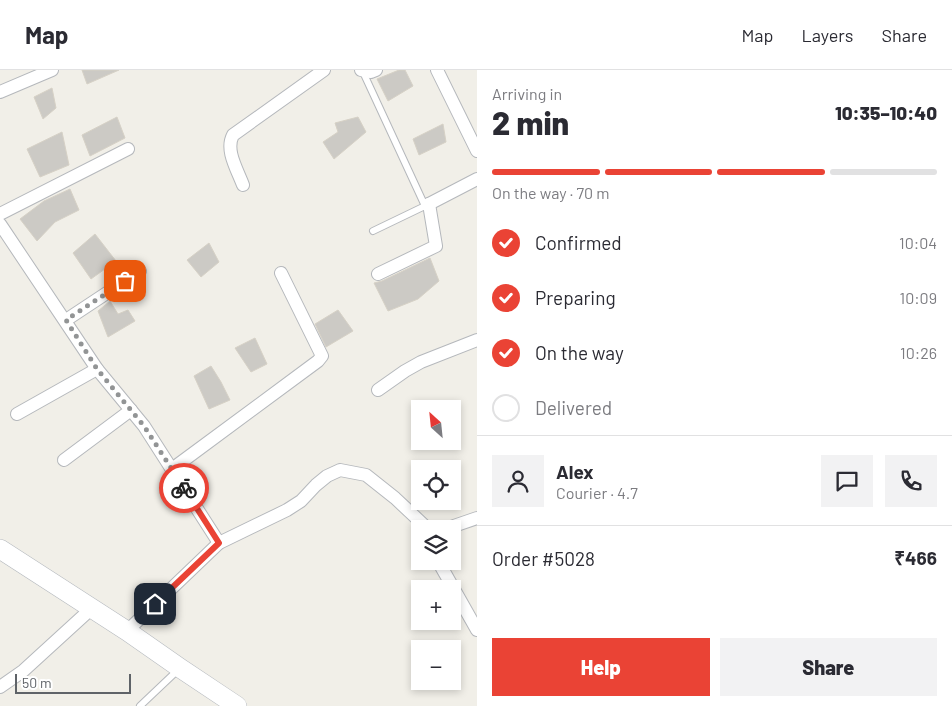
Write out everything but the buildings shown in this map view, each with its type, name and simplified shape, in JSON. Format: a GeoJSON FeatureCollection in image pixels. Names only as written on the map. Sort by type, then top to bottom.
{"type":"FeatureCollection","features":[{"type":"Feature","properties":{"kind":"main road"},"geometry":{"type":"LineString","coordinates":[[0,549],[127,631],[237,706]]}},
{"type":"Feature","properties":{"kind":"street"},"geometry":{"type":"LineString","coordinates":[[0,92],[52,70]]}},
{"type":"Feature","properties":{"kind":"street"},"geometry":{"type":"LineString","coordinates":[[243,185],[230,151],[229,141],[233,135],[324,70]]}},
{"type":"Feature","properties":{"kind":"street"},"geometry":{"type":"LineString","coordinates":[[362,71],[371,72],[376,70]]}},
{"type":"Feature","properties":{"kind":"street"},"geometry":{"type":"LineString","coordinates":[[437,70],[477,151]]}},
{"type":"Feature","properties":{"kind":"street"},"geometry":{"type":"LineString","coordinates":[[0,214],[128,149]]}},
{"type":"Feature","properties":{"kind":"street"},"geometry":{"type":"LineString","coordinates":[[378,274],[436,246],[427,205],[477,180]]}},
{"type":"Feature","properties":{"kind":"street"},"geometry":{"type":"LineString","coordinates":[[0,224],[97,369],[132,410],[219,543]]}},
{"type":"Feature","properties":{"kind":"street"},"geometry":{"type":"LineString","coordinates":[[66,320],[140,271]]}},
{"type":"Feature","properties":{"kind":"street"},"geometry":{"type":"LineString","coordinates":[[172,469],[318,361],[322,356],[281,273]]}},
{"type":"Feature","properties":{"kind":"street"},"geometry":{"type":"LineString","coordinates":[[378,390],[421,362],[477,340]]}},
{"type":"Feature","properties":{"kind":"street"},"geometry":{"type":"LineString","coordinates":[[17,414],[97,369]]}},
{"type":"Feature","properties":{"kind":"street"},"geometry":{"type":"LineString","coordinates":[[64,460],[132,410]]}},
{"type":"Feature","properties":{"kind":"street"},"geometry":{"type":"LineString","coordinates":[[127,631],[219,543],[288,510],[327,476],[340,470],[366,475],[418,520]]}},
{"type":"Feature","properties":{"kind":"street"},"geometry":{"type":"LineString","coordinates":[[461,524],[477,518]]}},
{"type":"Feature","properties":{"kind":"street"},"geometry":{"type":"LineString","coordinates":[[443,570],[477,630]]}},
{"type":"Feature","properties":{"kind":"street"},"geometry":{"type":"LineString","coordinates":[[0,687],[23,671],[92,608]]}},
{"type":"Feature","properties":{"kind":"lane"},"geometry":{"type":"LineString","coordinates":[[362,71],[427,205],[372,231]]}},
{"type":"Feature","properties":{"kind":"lane"},"geometry":{"type":"LineString","coordinates":[[140,706],[180,668]]}},
{"type":"Feature","properties":{"kind":"way so far"},"geometry":{"type":"LineString","coordinates":[[125,281],[66,320],[97,369],[144,426],[184,488]]}},
{"type":"Feature","properties":{"kind":"route"},"geometry":{"type":"LineString","coordinates":[[155,604],[219,543],[184,488]]}}]}
